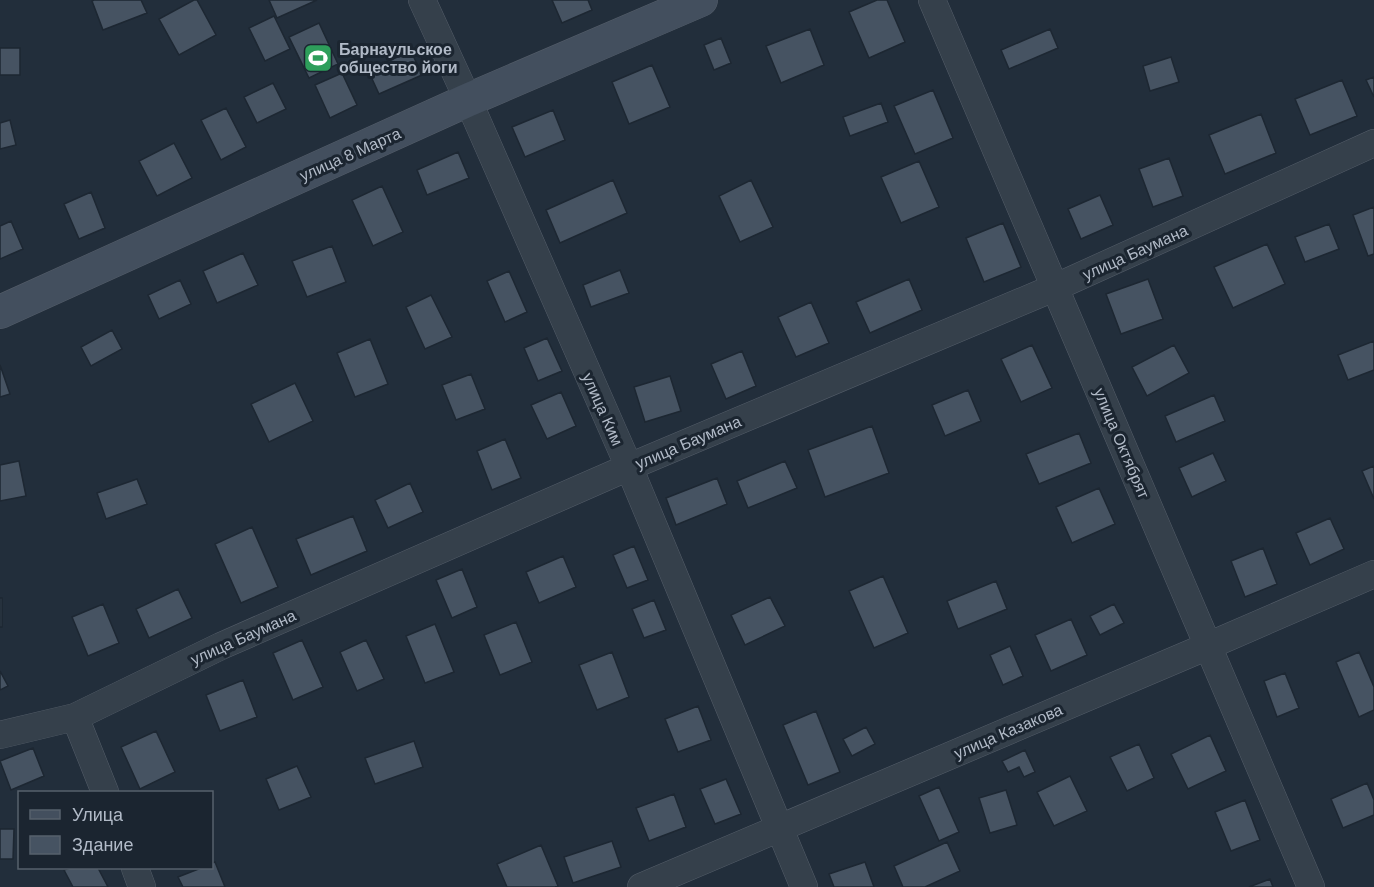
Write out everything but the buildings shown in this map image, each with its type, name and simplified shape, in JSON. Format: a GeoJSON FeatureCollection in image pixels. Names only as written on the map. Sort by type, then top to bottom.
{"type":"FeatureCollection","features":[{"type":"Feature","properties":{"kind":"main road","name":"улица 8 Марта"},"geometry":{"type":"LineString","coordinates":[[0,312],[468,100],[701,0]]}},
{"type":"Feature","properties":{"kind":"street","name":"улица Ким"},"geometry":{"type":"LineString","coordinates":[[422,0],[629,467],[804,887]]}},
{"type":"Feature","properties":{"kind":"street","name":"улица Октябрят"},"geometry":{"type":"LineString","coordinates":[[932,0],[1311,887]]}},
{"type":"Feature","properties":{"kind":"street","name":"улица Баумана"},"geometry":{"type":"LineString","coordinates":[[0,735],[75,717],[220,646],[629,467],[1056,287],[1374,143]]}},
{"type":"Feature","properties":{"kind":"street","name":"улица Казакова"},"geometry":{"type":"LineString","coordinates":[[641,887],[1374,574]]}},
{"type":"Feature","properties":{"kind":"street"},"geometry":{"type":"LineString","coordinates":[[75,717],[105,791]]}},
{"type":"Feature","properties":{"kind":"street"},"geometry":{"type":"LineString","coordinates":[[136,869],[142,887]]}},
{"type":"Feature","properties":{"kind":"place","name":"Барнаульское общество йоги"},"geometry":{"type":"Point","coordinates":[318,58]}}]}
